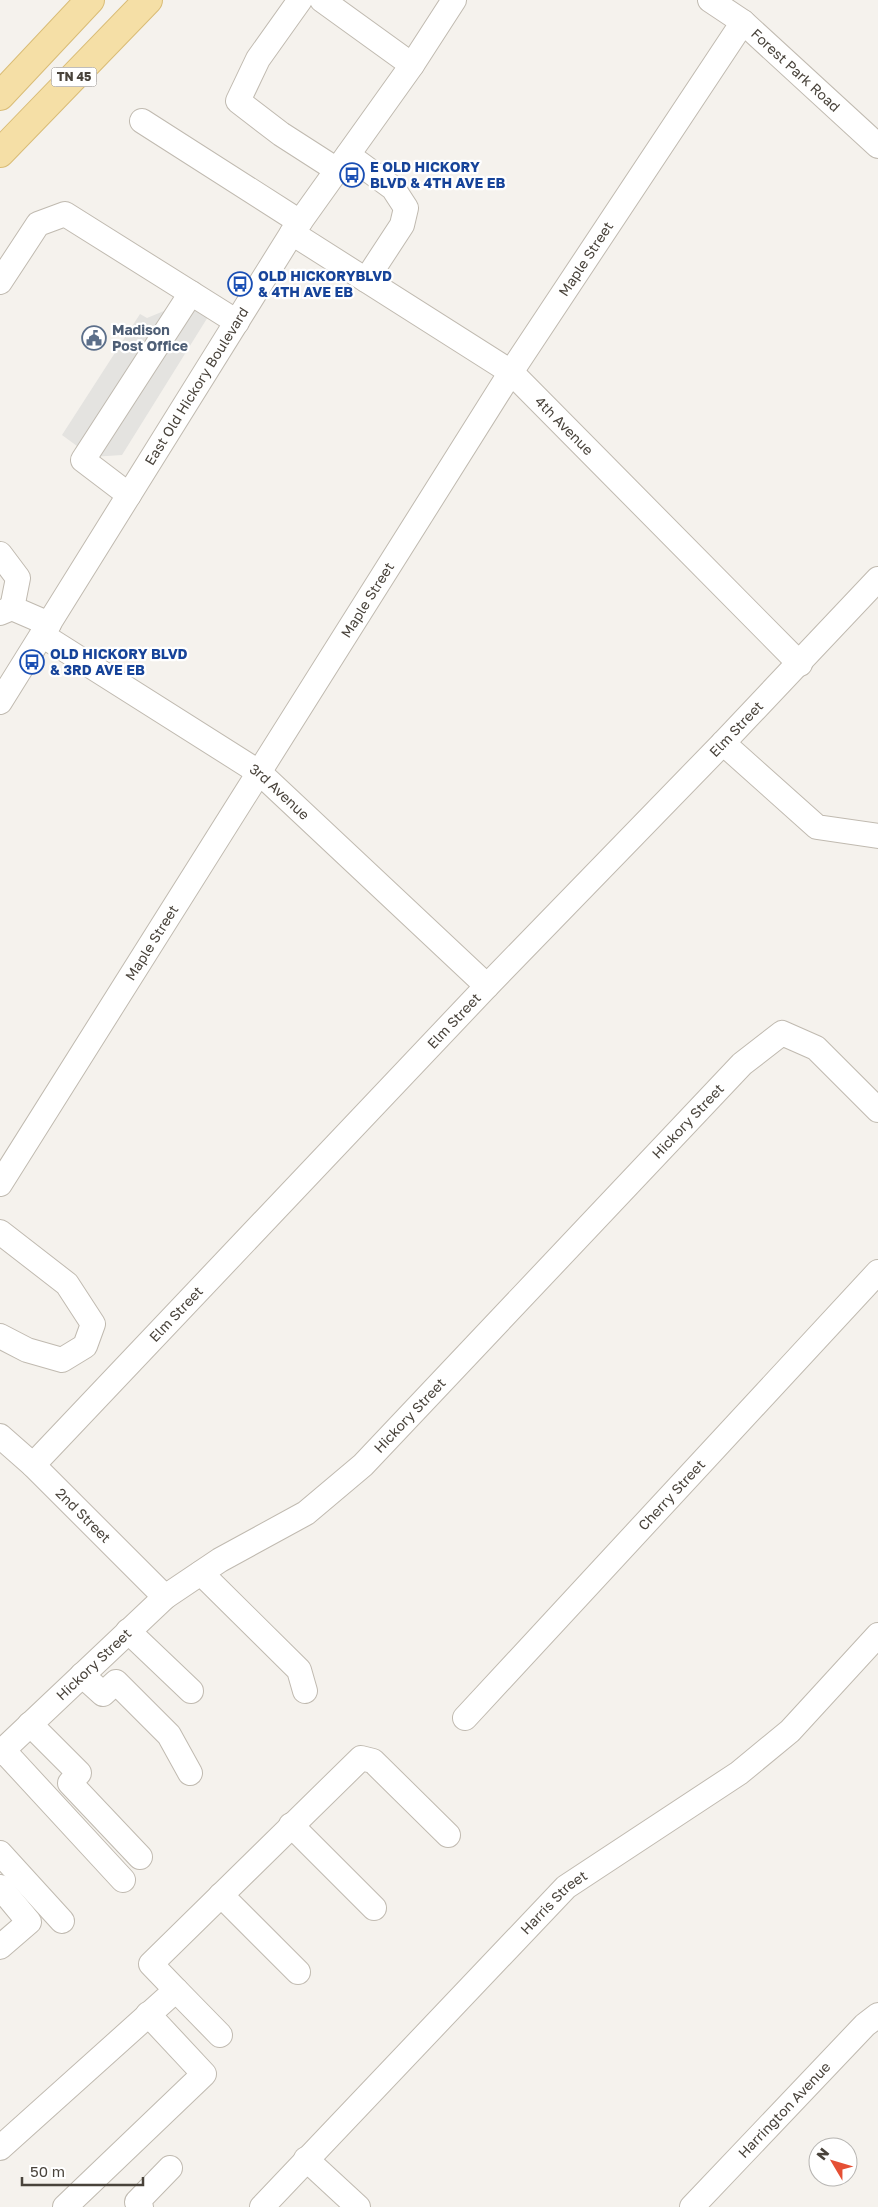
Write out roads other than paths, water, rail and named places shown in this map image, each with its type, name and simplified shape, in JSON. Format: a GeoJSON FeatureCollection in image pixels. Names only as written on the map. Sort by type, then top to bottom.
{"type":"FeatureCollection","features":[{"type":"Feature","properties":{"kind":"main road","name":"TN 45"},"geometry":{"type":"LineString","coordinates":[[0,96],[90,0]]}},
{"type":"Feature","properties":{"kind":"main road","name":"TN 45"},"geometry":{"type":"LineString","coordinates":[[0,153],[148,0]]}},
{"type":"Feature","properties":{"kind":"street"},"geometry":{"type":"LineString","coordinates":[[300,0],[258,59],[238,101],[281,134],[393,188],[406,208],[402,225],[366,280]]}},
{"type":"Feature","properties":{"kind":"street"},"geometry":{"type":"LineString","coordinates":[[322,0],[412,65]]}},
{"type":"Feature","properties":{"kind":"street","name":"East Old Hickory Boulevard"},"geometry":{"type":"LineString","coordinates":[[0,702],[296,227],[412,65],[454,0]]}},
{"type":"Feature","properties":{"kind":"street","name":"Forest Park Road"},"geometry":{"type":"LineString","coordinates":[[710,0],[743,22],[874,133]]}},
{"type":"Feature","properties":{"kind":"street","name":"Maple Street"},"geometry":{"type":"LineString","coordinates":[[0,1184],[511,372],[743,22]]}},
{"type":"Feature","properties":{"kind":"street","name":"4th Avenue"},"geometry":{"type":"LineString","coordinates":[[142,121],[296,227],[366,280],[511,372],[800,664]]}},
{"type":"Feature","properties":{"kind":"street"},"geometry":{"type":"LineString","coordinates":[[0,282],[38,224],[66,214],[237,322]]}},
{"type":"Feature","properties":{"kind":"street"},"geometry":{"type":"LineString","coordinates":[[129,495],[84,460],[191,293]]}},
{"type":"Feature","properties":{"kind":"street"},"geometry":{"type":"LineString","coordinates":[[0,554],[18,578],[6,611]]}},
{"type":"Feature","properties":{"kind":"street","name":"Elm Street"},"geometry":{"type":"LineString","coordinates":[[33,1465],[486,986],[800,664],[878,579]]}},
{"type":"Feature","properties":{"kind":"street","name":"3rd Avenue"},"geometry":{"type":"LineString","coordinates":[[6,611],[46,629],[260,773],[486,986]]}},
{"type":"Feature","properties":{"kind":"street"},"geometry":{"type":"LineString","coordinates":[[723,743],[817,827],[878,836]]}},
{"type":"Feature","properties":{"kind":"street","name":"Hickory Street"},"geometry":{"type":"LineString","coordinates":[[1,1752],[164,1597],[220,1560],[306,1514],[364,1465],[742,1064],[782,1033],[816,1048],[878,1110]]}},
{"type":"Feature","properties":{"kind":"street"},"geometry":{"type":"LineString","coordinates":[[0,1232],[67,1284],[93,1324],[85,1346],[62,1360],[27,1350],[0,1336]]}},
{"type":"Feature","properties":{"kind":"street","name":"Cherry Street"},"geometry":{"type":"LineString","coordinates":[[464,1718],[878,1272]]}},
{"type":"Feature","properties":{"kind":"street","name":"2nd Street"},"geometry":{"type":"LineString","coordinates":[[0,1436],[33,1465],[164,1597]]}},
{"type":"Feature","properties":{"kind":"street"},"geometry":{"type":"LineString","coordinates":[[201,1573],[299,1670],[304,1691]]}},
{"type":"Feature","properties":{"kind":"street"},"geometry":{"type":"LineString","coordinates":[[128,1631],[191,1691]]}},
{"type":"Feature","properties":{"kind":"street","name":"Harris Street"},"geometry":{"type":"LineString","coordinates":[[262,2207],[566,1887],[739,1773],[790,1731],[878,1635]]}},
{"type":"Feature","properties":{"kind":"street"},"geometry":{"type":"LineString","coordinates":[[82,1675],[103,1694],[116,1682],[169,1735],[190,1773]]}},
{"type":"Feature","properties":{"kind":"street"},"geometry":{"type":"LineString","coordinates":[[30,1724],[79,1773],[70,1783],[140,1857]]}},
{"type":"Feature","properties":{"kind":"street"},"geometry":{"type":"LineString","coordinates":[[1,1752],[123,1880]]}},
{"type":"Feature","properties":{"kind":"street"},"geometry":{"type":"LineString","coordinates":[[220,2035],[151,1964],[361,1758],[373,1761],[448,1835]]}},
{"type":"Feature","properties":{"kind":"street"},"geometry":{"type":"LineString","coordinates":[[291,1825],[374,1908]]}},
{"type":"Feature","properties":{"kind":"street"},"geometry":{"type":"LineString","coordinates":[[0,1853],[62,1921]]}},
{"type":"Feature","properties":{"kind":"street"},"geometry":{"type":"LineString","coordinates":[[0,1887],[29,1922],[0,1948]]}},
{"type":"Feature","properties":{"kind":"street"},"geometry":{"type":"LineString","coordinates":[[221,1895],[298,1972]]}},
{"type":"Feature","properties":{"kind":"street"},"geometry":{"type":"LineString","coordinates":[[0,2148],[176,1990]]}},
{"type":"Feature","properties":{"kind":"street"},"geometry":{"type":"LineString","coordinates":[[65,2207],[204,2074],[148,2014]]}},
{"type":"Feature","properties":{"kind":"street","name":"Harrington Avenue"},"geometry":{"type":"LineString","coordinates":[[692,2207],[865,2025],[878,2015]]}},
{"type":"Feature","properties":{"kind":"street"},"geometry":{"type":"LineString","coordinates":[[306,2159],[358,2207]]}},
{"type":"Feature","properties":{"kind":"street"},"geometry":{"type":"LineString","coordinates":[[141,2207],[137,2202],[170,2168]]}},
{"type":"Feature","properties":{"kind":"place","name":"E OLD HICKORY BLVD & 4TH AVE EB"},"geometry":{"type":"Point","coordinates":[352,175]}},
{"type":"Feature","properties":{"kind":"place","name":"OLD HICKORYBLVD & 4TH AVE EB"},"geometry":{"type":"Point","coordinates":[240,284]}},
{"type":"Feature","properties":{"kind":"place","name":"Madison Post Office"},"geometry":{"type":"Point","coordinates":[94,338]}},
{"type":"Feature","properties":{"kind":"place","name":"OLD HICKORY BLVD & 3RD AVE EB"},"geometry":{"type":"Point","coordinates":[32,662]}}]}
